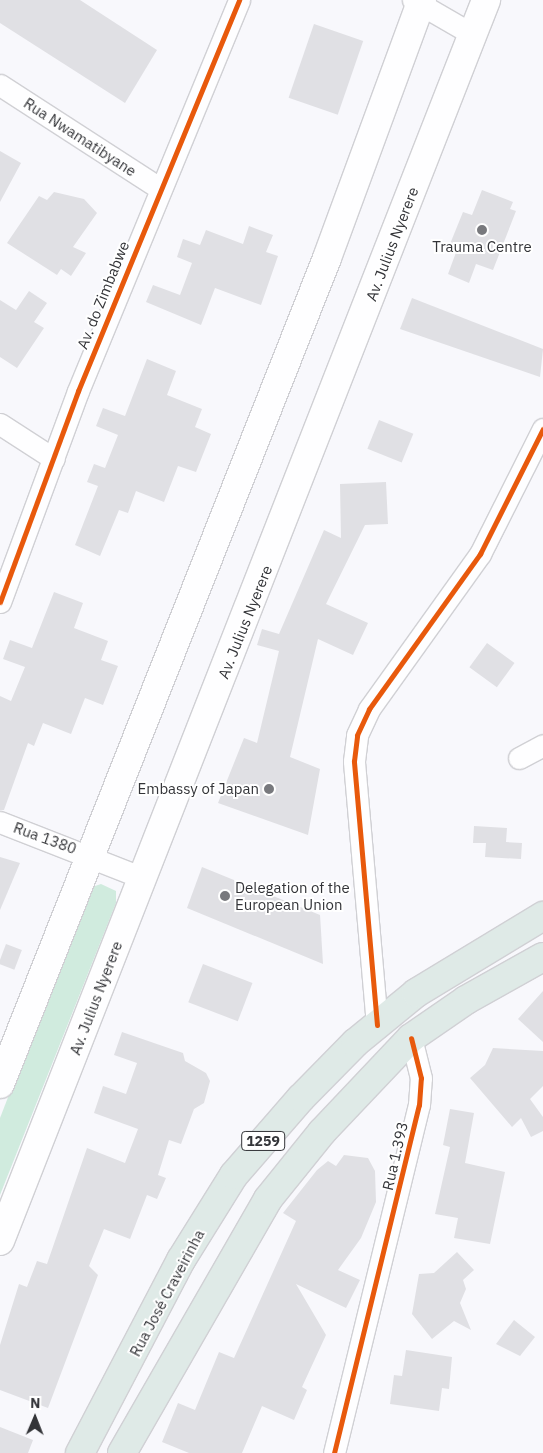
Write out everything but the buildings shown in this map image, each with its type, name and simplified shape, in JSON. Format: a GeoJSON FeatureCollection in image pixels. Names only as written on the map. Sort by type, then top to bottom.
{"type":"FeatureCollection","features":[{"type":"Feature","properties":{"kind":"main road","name":"Av. Julius Nyerere"},"geometry":{"type":"LineString","coordinates":[[0,1241],[486,0]]}},
{"type":"Feature","properties":{"kind":"main road"},"geometry":{"type":"LineString","coordinates":[[0,1084],[327,258],[418,2]]}},
{"type":"Feature","properties":{"kind":"main road","name":"Rua José Craveirinha"},"geometry":{"type":"LineString","coordinates":[[80,1453],[181,1260],[234,1175],[300,1098],[377,1025],[485,948],[543,916]]}},
{"type":"Feature","properties":{"kind":"main road"},"geometry":{"type":"LineString","coordinates":[[122,1453],[268,1199],[322,1132],[411,1038],[466,1000],[543,957]]}},
{"type":"Feature","properties":{"kind":"street","name":"Av. do Zimbabwe"},"geometry":{"type":"LineString","coordinates":[[0,602],[160,188],[239,0]]}},
{"type":"Feature","properties":{"kind":"street"},"geometry":{"type":"LineString","coordinates":[[418,2],[472,34]]}},
{"type":"Feature","properties":{"kind":"street","name":"Rua Nwamatibyane"},"geometry":{"type":"LineString","coordinates":[[0,86],[160,188]]}},
{"type":"Feature","properties":{"kind":"street"},"geometry":{"type":"LineString","coordinates":[[0,424],[54,459]]}},
{"type":"Feature","properties":{"kind":"street"},"geometry":{"type":"LineString","coordinates":[[377,1025],[354,761],[357,735],[369,709],[480,554],[543,430]]}},
{"type":"Feature","properties":{"kind":"street"},"geometry":{"type":"LineString","coordinates":[[519,758],[543,745]]}},
{"type":"Feature","properties":{"kind":"street","name":"Rua 1380"},"geometry":{"type":"LineString","coordinates":[[0,822],[90,854],[143,878]]}},
{"type":"Feature","properties":{"kind":"street","name":"Rua 1.393"},"geometry":{"type":"LineString","coordinates":[[334,1453],[419,1105],[421,1078],[411,1038]]}},
{"type":"Feature","properties":{"kind":"green space"},"geometry":{"type":"Polygon","coordinates":[[[101,884],[116,891],[116,903],[0,1195],[0,1118],[89,888],[101,884]]]}},
{"type":"Feature","properties":{"kind":"cycle path"},"geometry":{"type":"LineString","coordinates":[[0,602],[78,391],[239,0]]}},
{"type":"Feature","properties":{"kind":"cycle path"},"geometry":{"type":"LineString","coordinates":[[377,1025],[354,761],[357,735],[369,709],[480,554],[543,429]]}},
{"type":"Feature","properties":{"kind":"cycle path"},"geometry":{"type":"LineString","coordinates":[[334,1453],[419,1105],[421,1078],[411,1038]]}},
{"type":"Feature","properties":{"kind":"place","name":"Trauma Centre"},"geometry":{"type":"Point","coordinates":[482,230]}},
{"type":"Feature","properties":{"kind":"place","name":"Embassy of Japan"},"geometry":{"type":"Point","coordinates":[269,789]}},
{"type":"Feature","properties":{"kind":"place","name":"Delegation of the European Union"},"geometry":{"type":"Point","coordinates":[225,896]}}]}
